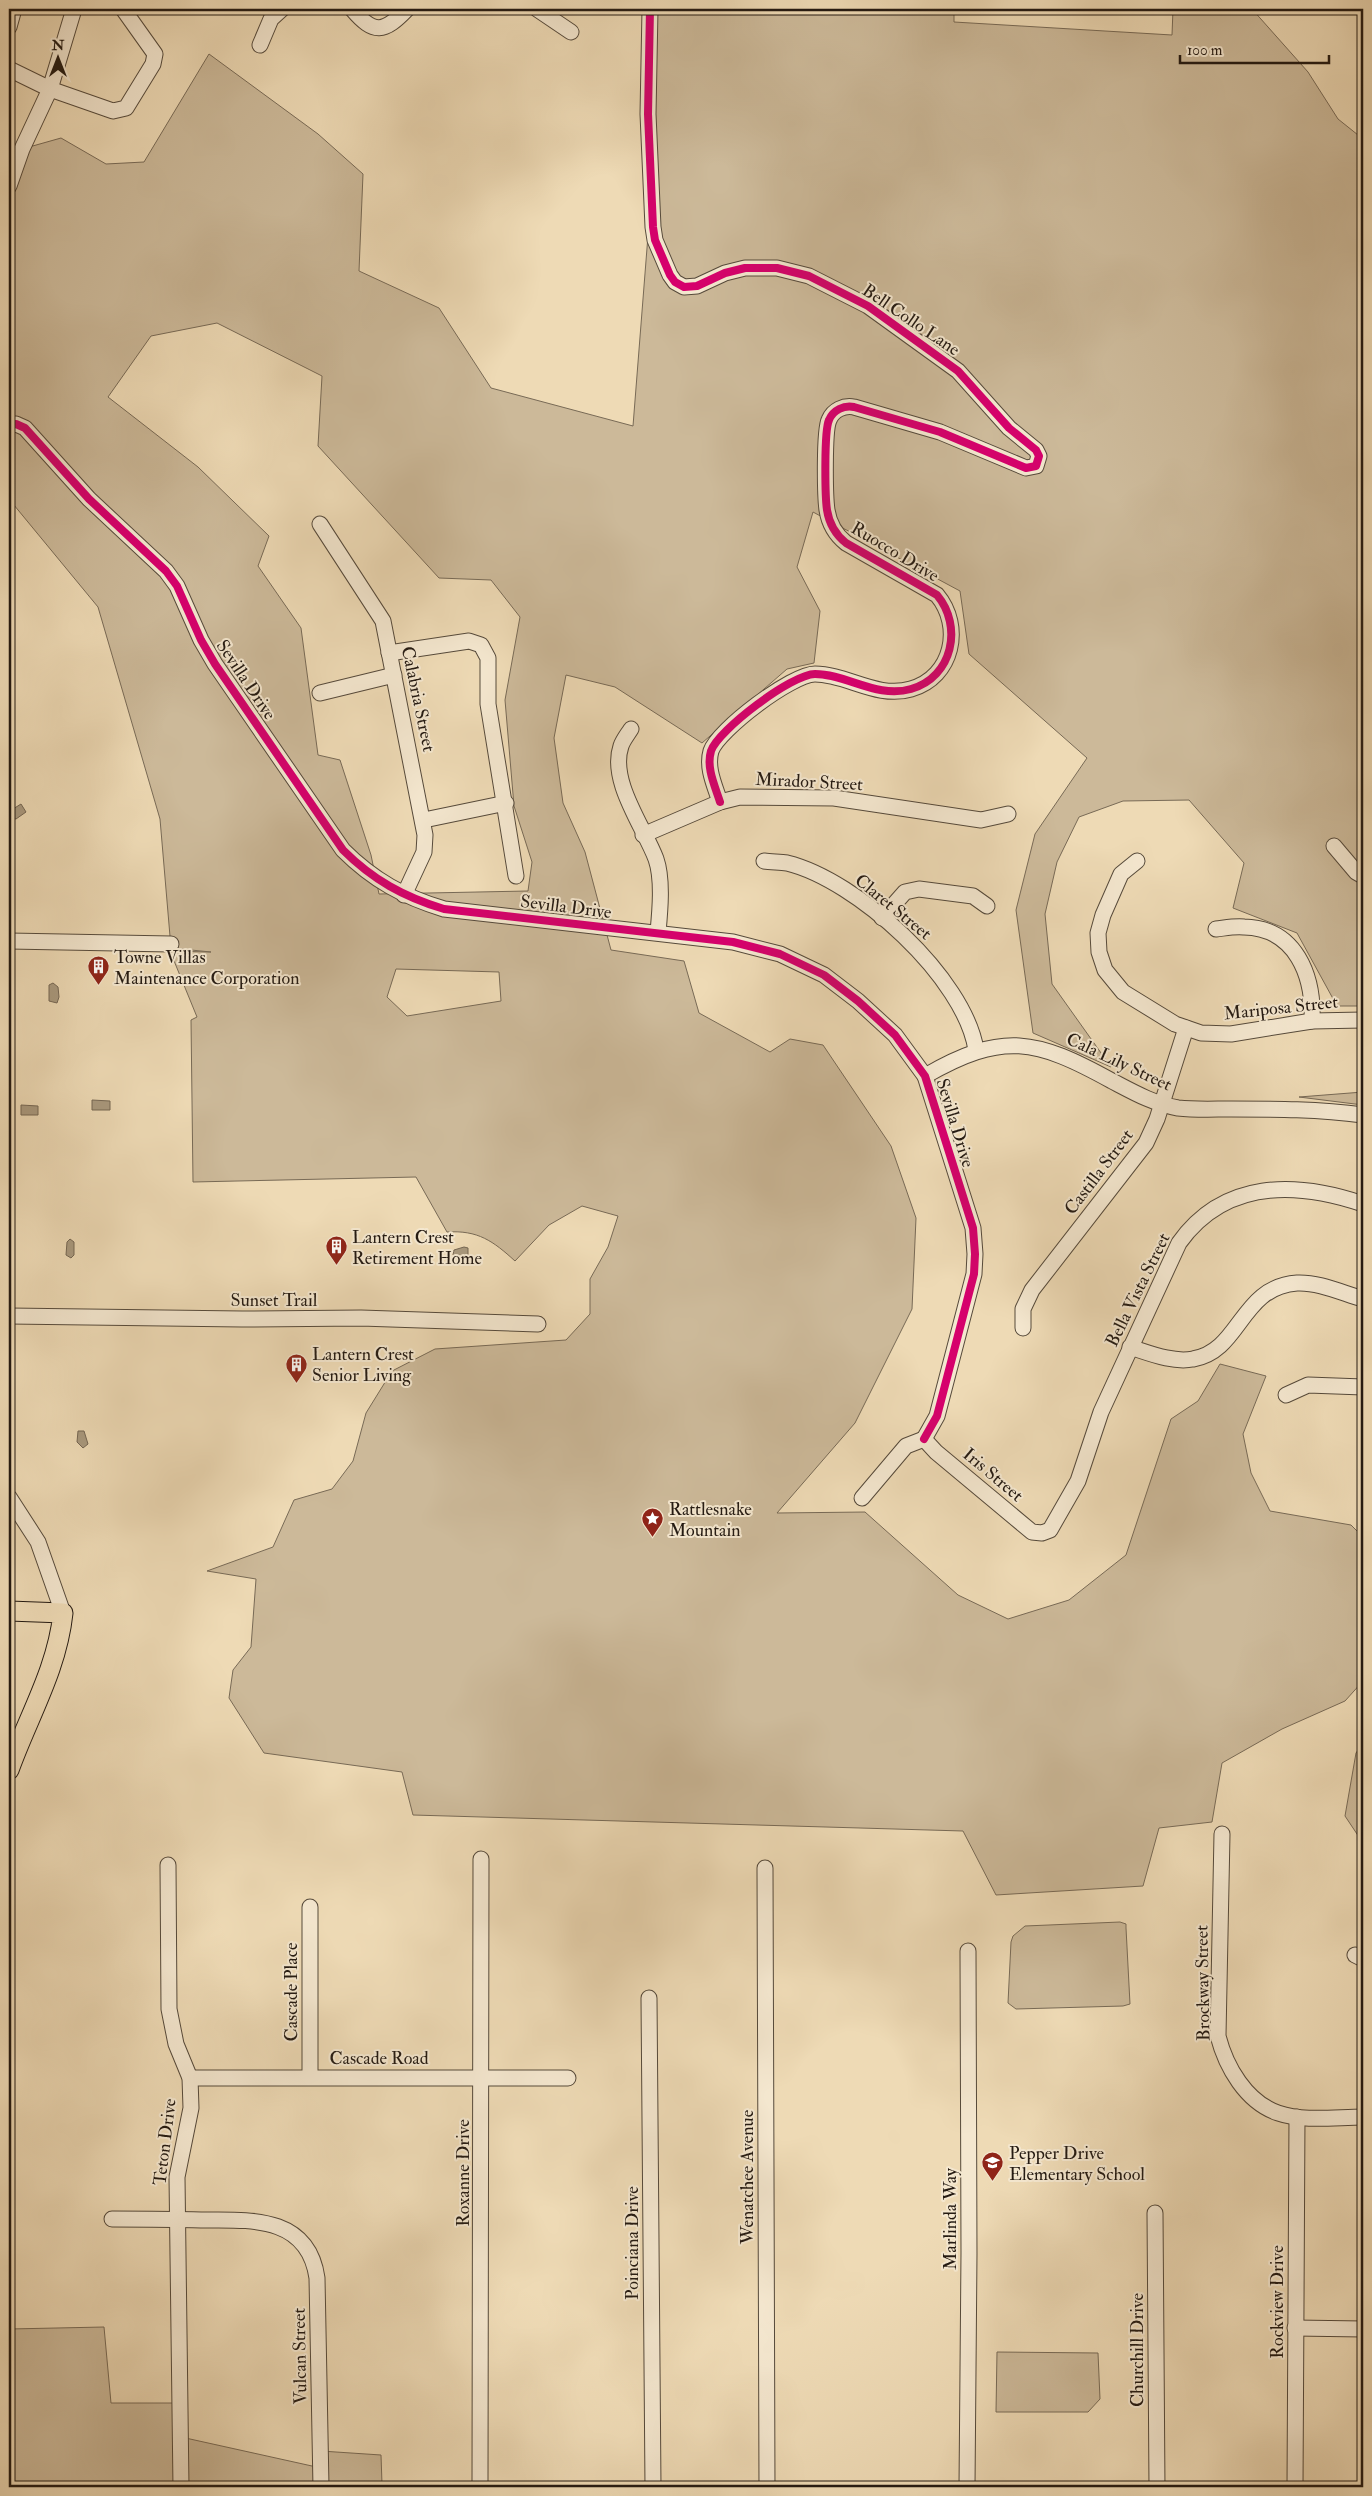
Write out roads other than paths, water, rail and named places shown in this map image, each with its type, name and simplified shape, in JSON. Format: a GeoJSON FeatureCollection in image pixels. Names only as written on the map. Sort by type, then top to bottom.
{"type":"FeatureCollection","features":[{"type":"Feature","properties":{"kind":"main road"},"geometry":{"type":"LineString","coordinates":[[9,1611],[63,1613],[61,1636],[53,1666],[9,1770]]}},
{"type":"Feature","properties":{"kind":"street"},"geometry":{"type":"LineString","coordinates":[[9,27],[14,9]]}},
{"type":"Feature","properties":{"kind":"street"},"geometry":{"type":"LineString","coordinates":[[9,186],[22,149],[50,88],[74,9]]}},
{"type":"Feature","properties":{"kind":"street"},"geometry":{"type":"LineString","coordinates":[[9,69],[50,88],[113,111],[126,108],[153,64],[155,54],[123,9]]}},
{"type":"Feature","properties":{"kind":"street"},"geometry":{"type":"LineString","coordinates":[[260,45],[271,19],[282,9]]}},
{"type":"Feature","properties":{"kind":"street"},"geometry":{"type":"LineString","coordinates":[[352,9],[365,24],[375,28],[383,28],[407,9]]}},
{"type":"Feature","properties":{"kind":"street"},"geometry":{"type":"LineString","coordinates":[[537,9],[571,32]]}},
{"type":"Feature","properties":{"kind":"street","name":"Bell Collo Lane"},"geometry":{"type":"LineString","coordinates":[[650,9],[648,114],[653,227],[655,240],[672,279],[679,285],[693,287],[735,270],[766,267],[799,272],[819,280],[868,306],[958,371],[1009,428],[1036,450],[1039,460],[1033,468],[1026,468],[940,432],[854,407],[846,406],[837,410]]}},
{"type":"Feature","properties":{"kind":"street","name":"Ruocco Drive"},"geometry":{"type":"LineString","coordinates":[[720,802],[709,763],[715,742],[724,732],[779,688],[797,678],[813,674],[842,678],[873,689],[910,690],[940,670],[948,656],[952,636],[951,620],[946,606],[938,595],[846,543],[832,526],[827,510],[827,428],[830,418],[837,410]]}},
{"type":"Feature","properties":{"kind":"street","name":"Sevilla Drive"},"geometry":{"type":"LineString","coordinates":[[9,425],[16,424],[25,428],[88,499],[166,571],[177,586],[201,640],[215,664],[344,850],[370,875],[404,895],[444,909],[658,932],[732,942],[780,954],[824,975],[858,1001],[895,1035],[925,1076],[973,1228],[975,1254],[974,1274],[937,1416],[924,1438]]}},
{"type":"Feature","properties":{"kind":"street","name":"Calabria Street"},"geometry":{"type":"LineString","coordinates":[[320,524],[383,620],[424,820],[424,852],[404,895]]}},
{"type":"Feature","properties":{"kind":"street"},"geometry":{"type":"LineString","coordinates":[[389,653],[469,640],[477,643],[484,649],[488,658],[488,704],[506,803],[516,876]]}},
{"type":"Feature","properties":{"kind":"street"},"geometry":{"type":"LineString","coordinates":[[320,693],[394,675]]}},
{"type":"Feature","properties":{"kind":"street"},"geometry":{"type":"LineString","coordinates":[[631,729],[621,745],[620,776],[643,835],[656,860],[659,879],[658,932]]}},
{"type":"Feature","properties":{"kind":"street","name":"Mirador Street"},"geometry":{"type":"LineString","coordinates":[[643,835],[720,802],[740,797],[834,798],[981,820],[1008,814]]}},
{"type":"Feature","properties":{"kind":"street"},"geometry":{"type":"LineString","coordinates":[[424,820],[506,803]]}},
{"type":"Feature","properties":{"kind":"street"},"geometry":{"type":"LineString","coordinates":[[1334,846],[1356,872],[1363,876]]}},
{"type":"Feature","properties":{"kind":"street","name":"Claret Street"},"geometry":{"type":"LineString","coordinates":[[764,861],[787,863],[822,878],[854,896],[910,941],[949,985],[974,1035],[976,1050]]}},
{"type":"Feature","properties":{"kind":"street","name":"Mariposa Street"},"geometry":{"type":"LineString","coordinates":[[1137,861],[1121,874],[1103,915],[1098,933],[1102,961],[1110,978],[1123,992],[1174,1024],[1202,1033],[1231,1034],[1312,1021],[1363,1020]]}},
{"type":"Feature","properties":{"kind":"street"},"geometry":{"type":"LineString","coordinates":[[882,918],[905,892],[919,889],[972,896],[987,906]]}},
{"type":"Feature","properties":{"kind":"street"},"geometry":{"type":"LineString","coordinates":[[1216,929],[1245,926],[1280,937],[1287,943],[1299,957],[1309,980],[1312,1021]]}},
{"type":"Feature","properties":{"kind":"street"},"geometry":{"type":"LineString","coordinates":[[9,941],[171,944]]}},
{"type":"Feature","properties":{"kind":"street","name":"Castilla Street"},"geometry":{"type":"LineString","coordinates":[[1023,1328],[1023,1309],[1032,1290],[1146,1143],[1162,1104],[1186,1028]]}},
{"type":"Feature","properties":{"kind":"street","name":"Cala Lily Street"},"geometry":{"type":"LineString","coordinates":[[925,1076],[976,1050],[1012,1046],[1048,1050],[1072,1059],[1145,1099],[1178,1108],[1329,1110],[1363,1115]]}},
{"type":"Feature","properties":{"kind":"street","name":"Bella Vista Street"},"geometry":{"type":"LineString","coordinates":[[1042,1533],[1050,1530],[1078,1481],[1101,1412],[1130,1347],[1178,1243],[1197,1221],[1221,1204],[1253,1192],[1276,1189],[1340,1196],[1363,1204]]}},
{"type":"Feature","properties":{"kind":"street"},"geometry":{"type":"LineString","coordinates":[[1130,1347],[1172,1359],[1194,1359],[1213,1351],[1225,1342],[1256,1300],[1271,1290],[1288,1284],[1314,1284],[1363,1299]]}},
{"type":"Feature","properties":{"kind":"street","name":"Sunset Trail"},"geometry":{"type":"LineString","coordinates":[[9,1316],[242,1319],[360,1318],[538,1324]]}},
{"type":"Feature","properties":{"kind":"street"},"geometry":{"type":"LineString","coordinates":[[1286,1395],[1308,1385],[1363,1388]]}},
{"type":"Feature","properties":{"kind":"street"},"geometry":{"type":"LineString","coordinates":[[862,1498],[906,1446],[924,1438]]}},
{"type":"Feature","properties":{"kind":"street","name":"Iris Street"},"geometry":{"type":"LineString","coordinates":[[924,1438],[936,1452],[1032,1532],[1042,1533]]}},
{"type":"Feature","properties":{"kind":"street"},"geometry":{"type":"LineString","coordinates":[[9,1497],[38,1542],[63,1613]]}},
{"type":"Feature","properties":{"kind":"street","name":"Brockway Street"},"geometry":{"type":"LineString","coordinates":[[1222,1834],[1218,2036],[1235,2077],[1250,2094],[1278,2113],[1297,2117],[1363,2117]]}},
{"type":"Feature","properties":{"kind":"street","name":"Roxanne Drive"},"geometry":{"type":"LineString","coordinates":[[480,2487],[481,1859]]}},
{"type":"Feature","properties":{"kind":"street","name":"Teton Drive"},"geometry":{"type":"LineString","coordinates":[[168,1865],[169,2009],[176,2044],[190,2078],[191,2108],[177,2178],[181,2487]]}},
{"type":"Feature","properties":{"kind":"street","name":"Wenatchee Avenue"},"geometry":{"type":"LineString","coordinates":[[764,1868],[767,2487]]}},
{"type":"Feature","properties":{"kind":"street","name":"Cascade Place"},"geometry":{"type":"LineString","coordinates":[[310,1907],[310,2076]]}},
{"type":"Feature","properties":{"kind":"street","name":"Marlinda Way"},"geometry":{"type":"LineString","coordinates":[[967,2487],[969,2253],[968,1951]]}},
{"type":"Feature","properties":{"kind":"street","name":"Poinciana Drive"},"geometry":{"type":"LineString","coordinates":[[649,1998],[653,2487]]}},
{"type":"Feature","properties":{"kind":"street","name":"Cascade Road"},"geometry":{"type":"LineString","coordinates":[[190,2078],[310,2076],[568,2078]]}},
{"type":"Feature","properties":{"kind":"street","name":"Rockview Drive"},"geometry":{"type":"LineString","coordinates":[[1295,2487],[1297,2117]]}},
{"type":"Feature","properties":{"kind":"street","name":"Churchill Drive"},"geometry":{"type":"LineString","coordinates":[[1154,2213],[1157,2487]]}},
{"type":"Feature","properties":{"kind":"street","name":"Vulcan Street"},"geometry":{"type":"LineString","coordinates":[[112,2219],[256,2220],[276,2225],[291,2234],[309,2252],[317,2278],[321,2487]]}},
{"type":"Feature","properties":{"kind":"street"},"geometry":{"type":"LineString","coordinates":[[1295,2328],[1363,2329]]}},
{"type":"Feature","properties":{"kind":"place","name":"Towne Villas Maintenance Corporation"},"geometry":{"type":"Point","coordinates":[98,986]}},
{"type":"Feature","properties":{"kind":"place","name":"Lantern Crest Retirement Home"},"geometry":{"type":"Point","coordinates":[336,1266]}},
{"type":"Feature","properties":{"kind":"place","name":"Lantern Crest Senior Living"},"geometry":{"type":"Point","coordinates":[296,1383]}},
{"type":"Feature","properties":{"kind":"place","name":"Rattlesnake Mountain"},"geometry":{"type":"Point","coordinates":[653,1538]}},
{"type":"Feature","properties":{"kind":"place","name":"Pepper Drive Elementary School"},"geometry":{"type":"Point","coordinates":[993,2182]}}]}
